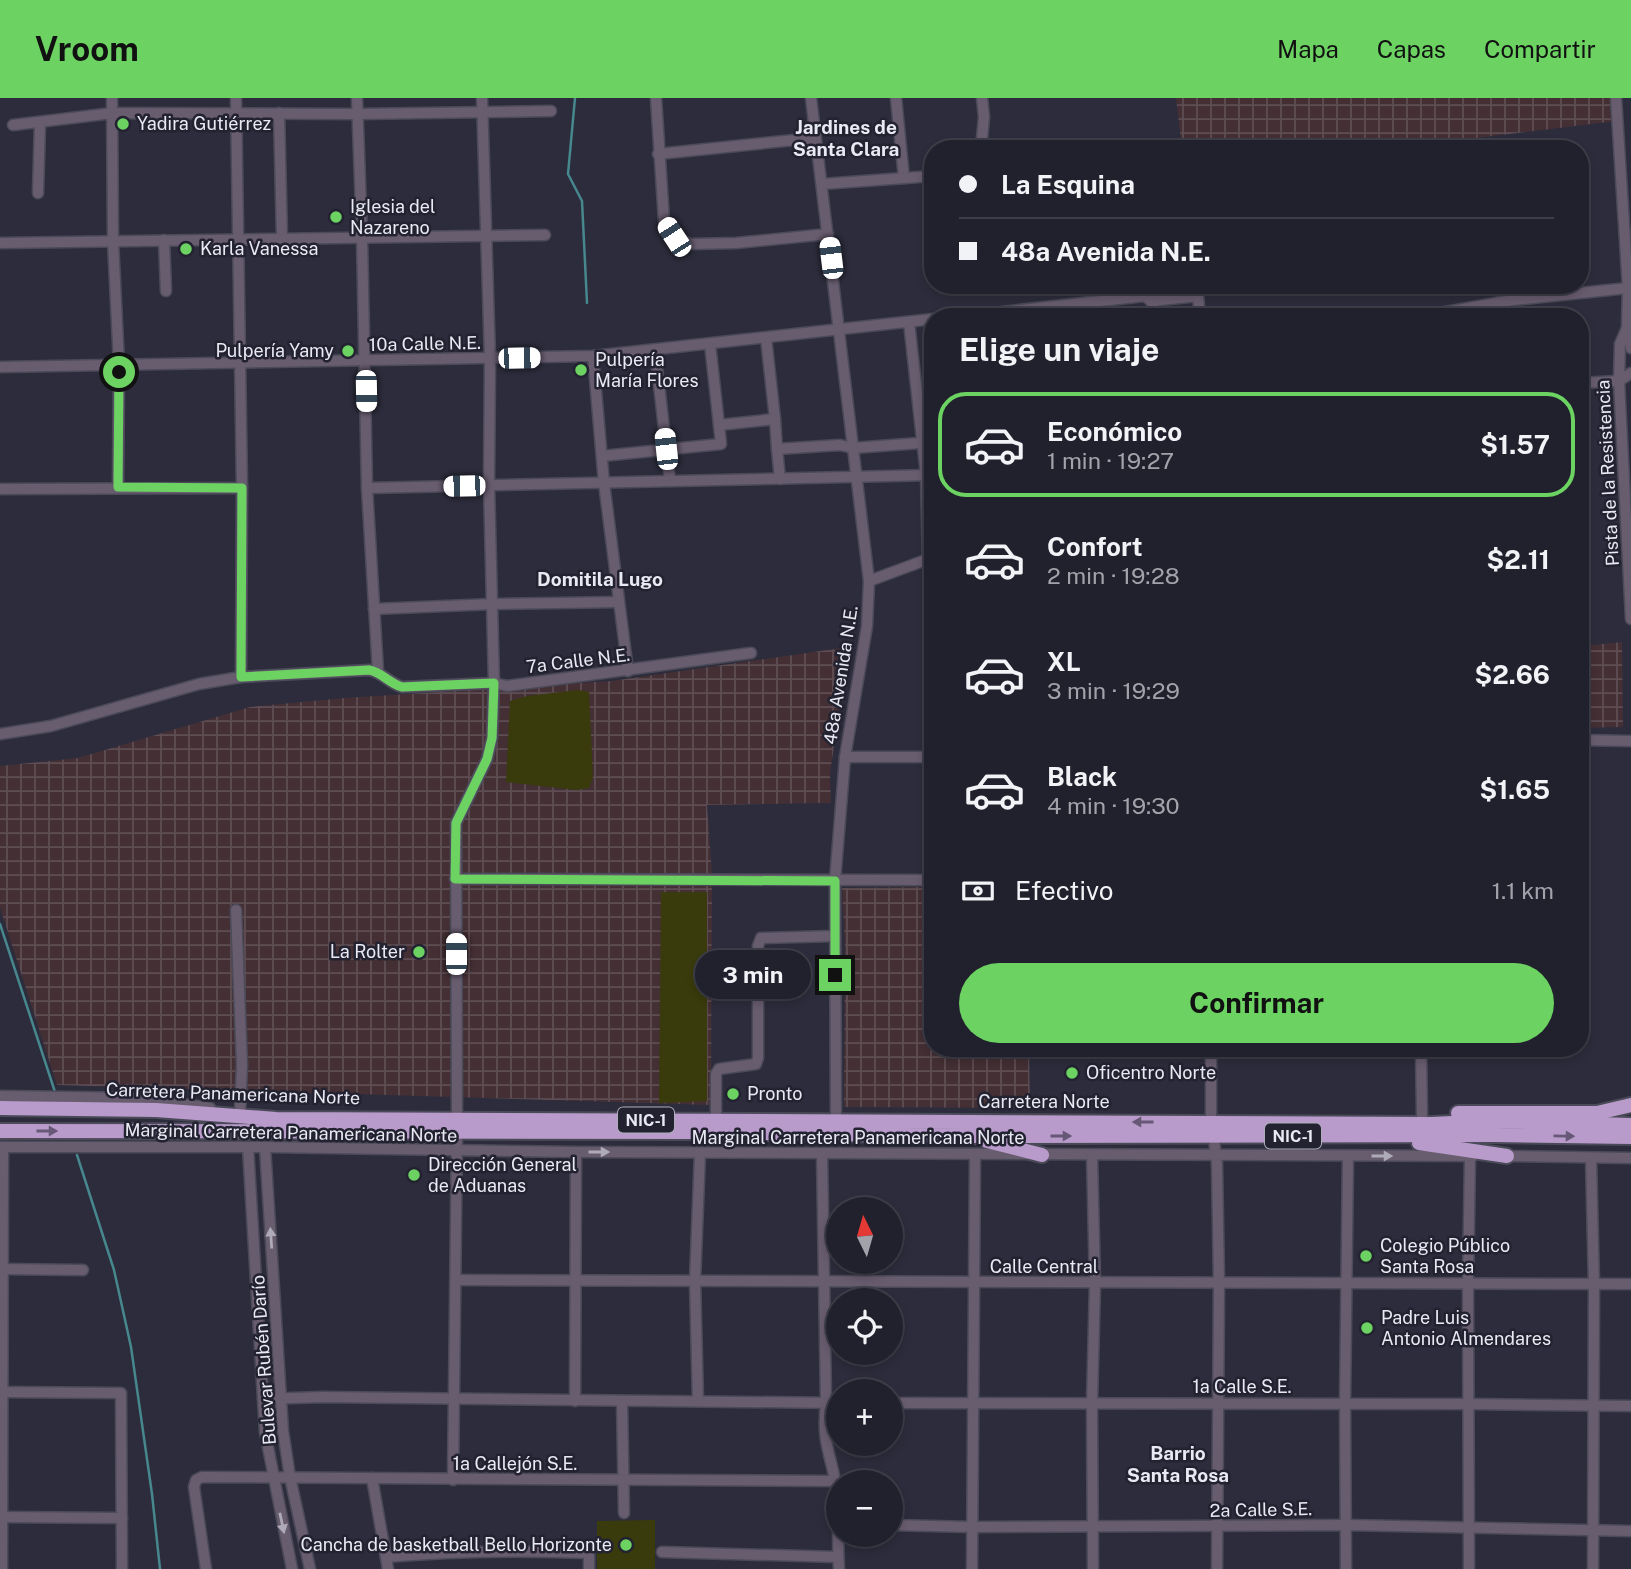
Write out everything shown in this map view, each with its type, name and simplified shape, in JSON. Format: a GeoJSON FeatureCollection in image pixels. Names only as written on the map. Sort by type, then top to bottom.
{"type":"FeatureCollection","features":[{"type":"Feature","properties":{"kind":"highway"},"geometry":{"type":"LineString","coordinates":[[1299,1123],[1348,1118],[1500,1112],[1597,1113],[1625,1106]]}},
{"type":"Feature","properties":{"kind":"highway","name":"Carretera Panamericana Norte"},"geometry":{"type":"LineString","coordinates":[[0,1108],[156,1110],[276,1119],[457,1124]]}},
{"type":"Feature","properties":{"kind":"highway","name":"Carretera Norte"},"geometry":{"type":"LineString","coordinates":[[457,1124],[716,1120],[969,1136],[1212,1129],[1299,1123],[1495,1128],[1631,1137]]}},
{"type":"Feature","properties":{"kind":"highway","name":"Carretera Panamericana Norte"},"geometry":{"type":"LineString","coordinates":[[0,1131],[457,1124]]}},
{"type":"Feature","properties":{"kind":"highway","name":"Carretera Norte"},"geometry":{"type":"LineString","coordinates":[[457,1124],[1212,1129],[1373,1136],[1495,1128],[1631,1125]]}},
{"type":"Feature","properties":{"kind":"highway"},"geometry":{"type":"LineString","coordinates":[[969,1136],[1042,1155]]}},
{"type":"Feature","properties":{"kind":"highway"},"geometry":{"type":"LineString","coordinates":[[1373,1136],[1507,1156]]}},
{"type":"Feature","properties":{"kind":"street"},"geometry":{"type":"LineString","coordinates":[[112,98],[113,241],[119,364],[118,487]]}},
{"type":"Feature","properties":{"kind":"street"},"geometry":{"type":"LineString","coordinates":[[236,98],[242,488],[241,677]]}},
{"type":"Feature","properties":{"kind":"street"},"geometry":{"type":"LineString","coordinates":[[357,98],[367,488],[378,671]]}},
{"type":"Feature","properties":{"kind":"street"},"geometry":{"type":"LineString","coordinates":[[453,1480],[458,1150],[456,823],[490,749],[494,683],[489,485],[490,358],[482,98]]}},
{"type":"Feature","properties":{"kind":"street"},"geometry":{"type":"LineString","coordinates":[[656,98],[664,221],[674,237],[691,244],[736,243],[828,234]]}},
{"type":"Feature","properties":{"kind":"street","name":"48a Avenida N.E."},"geometry":{"type":"LineString","coordinates":[[811,98],[869,581],[867,625],[845,757],[835,881],[836,1128]]}},
{"type":"Feature","properties":{"kind":"street"},"geometry":{"type":"LineString","coordinates":[[896,98],[904,178]]}},
{"type":"Feature","properties":{"kind":"street"},"geometry":{"type":"LineString","coordinates":[[982,98],[982,140]]}},
{"type":"Feature","properties":{"kind":"street","name":"Pista de la Resistencia"},"geometry":{"type":"LineString","coordinates":[[1616,98],[1631,348]]}},
{"type":"Feature","properties":{"kind":"street"},"geometry":{"type":"LineString","coordinates":[[13,125],[113,113],[357,114],[551,111]]}},
{"type":"Feature","properties":{"kind":"street"},"geometry":{"type":"LineString","coordinates":[[279,114],[282,238]]}},
{"type":"Feature","properties":{"kind":"street"},"geometry":{"type":"LineString","coordinates":[[38,193],[40,122]]}},
{"type":"Feature","properties":{"kind":"street"},"geometry":{"type":"LineString","coordinates":[[658,154],[814,138]]}},
{"type":"Feature","properties":{"kind":"street"},"geometry":{"type":"LineString","coordinates":[[822,184],[924,177]]}},
{"type":"Feature","properties":{"kind":"street"},"geometry":{"type":"LineString","coordinates":[[0,243],[545,235]]}},
{"type":"Feature","properties":{"kind":"street"},"geometry":{"type":"LineString","coordinates":[[164,240],[166,291]]}},
{"type":"Feature","properties":{"kind":"street"},"geometry":{"type":"LineString","coordinates":[[1589,292],[1628,288]]}},
{"type":"Feature","properties":{"kind":"street"},"geometry":{"type":"LineString","coordinates":[[1488,308],[1513,300],[1570,294]]}},
{"type":"Feature","properties":{"kind":"street"},"geometry":{"type":"LineString","coordinates":[[1060,308],[1145,296],[1155,308]]}},
{"type":"Feature","properties":{"kind":"street"},"geometry":{"type":"LineString","coordinates":[[1151,301],[1198,296],[1199,308]]}},
{"type":"Feature","properties":{"kind":"street"},"geometry":{"type":"LineString","coordinates":[[1096,302],[1098,308]]}},
{"type":"Feature","properties":{"kind":"street","name":"10a Calle N.E."},"geometry":{"type":"LineString","coordinates":[[0,367],[593,356],[924,320]]}},
{"type":"Feature","properties":{"kind":"street"},"geometry":{"type":"LineString","coordinates":[[909,322],[924,423]]}},
{"type":"Feature","properties":{"kind":"street","name":"Pista de la Resistencia"},"geometry":{"type":"LineString","coordinates":[[1629,328],[1620,344],[1619,381],[1631,619]]}},
{"type":"Feature","properties":{"kind":"street"},"geometry":{"type":"LineString","coordinates":[[766,338],[780,479]]}},
{"type":"Feature","properties":{"kind":"street"},"geometry":{"type":"LineString","coordinates":[[602,456],[721,444],[710,344]]}},
{"type":"Feature","properties":{"kind":"street"},"geometry":{"type":"LineString","coordinates":[[655,350],[670,481]]}},
{"type":"Feature","properties":{"kind":"street"},"geometry":{"type":"LineString","coordinates":[[593,356],[604,483],[628,671]]}},
{"type":"Feature","properties":{"kind":"street"},"geometry":{"type":"LineString","coordinates":[[1589,383],[1619,381],[1631,373]]}},
{"type":"Feature","properties":{"kind":"street"},"geometry":{"type":"LineString","coordinates":[[719,425],[775,419]]}},
{"type":"Feature","properties":{"kind":"street"},"geometry":{"type":"LineString","coordinates":[[777,449],[924,443]]}},
{"type":"Feature","properties":{"kind":"street"},"geometry":{"type":"LineString","coordinates":[[367,488],[924,475]]}},
{"type":"Feature","properties":{"kind":"street"},"geometry":{"type":"LineString","coordinates":[[0,489],[242,488]]}},
{"type":"Feature","properties":{"kind":"street"},"geometry":{"type":"LineString","coordinates":[[869,581],[924,561]]}},
{"type":"Feature","properties":{"kind":"street"},"geometry":{"type":"LineString","coordinates":[[374,609],[620,602]]}},
{"type":"Feature","properties":{"kind":"street","name":"7a Calle N.E."},"geometry":{"type":"LineString","coordinates":[[0,734],[51,726],[199,684],[241,677],[369,670],[378,671],[390,684],[402,687],[494,683],[507,686],[751,653]]}},
{"type":"Feature","properties":{"kind":"street"},"geometry":{"type":"LineString","coordinates":[[1589,740],[1631,741]]}},
{"type":"Feature","properties":{"kind":"street"},"geometry":{"type":"LineString","coordinates":[[845,757],[924,757]]}},
{"type":"Feature","properties":{"kind":"street"},"geometry":{"type":"LineString","coordinates":[[455,879],[924,880]]}},
{"type":"Feature","properties":{"kind":"street"},"geometry":{"type":"LineString","coordinates":[[236,910],[242,1065],[240,1113]]}},
{"type":"Feature","properties":{"kind":"street"},"geometry":{"type":"LineString","coordinates":[[716,1120],[716,1074],[719,1069],[750,1066],[756,1064],[758,1058],[758,946],[761,938],[835,936]]}},
{"type":"Feature","properties":{"kind":"street"},"geometry":{"type":"LineString","coordinates":[[1211,1057],[1219,1283],[1217,1569]]}},
{"type":"Feature","properties":{"kind":"street"},"geometry":{"type":"LineString","coordinates":[[1421,1057],[1422,1115]]}},
{"type":"Feature","properties":{"kind":"street"},"geometry":{"type":"LineString","coordinates":[[1625,1106],[1631,1095]]}},
{"type":"Feature","properties":{"kind":"street"},"geometry":{"type":"LineString","coordinates":[[0,1096],[150,1098],[276,1119]]}},
{"type":"Feature","properties":{"kind":"street"},"geometry":{"type":"LineString","coordinates":[[2,1147],[2,1569]]}},
{"type":"Feature","properties":{"kind":"street","name":"Marginal Carretera Panamericana Norte"},"geometry":{"type":"LineString","coordinates":[[2,1147],[1631,1158]]}},
{"type":"Feature","properties":{"kind":"street","name":"Bulevar Rubén Darío"},"geometry":{"type":"LineString","coordinates":[[247,1147],[265,1432],[292,1569]]}},
{"type":"Feature","properties":{"kind":"street","name":"Bulevar Rubén Darío"},"geometry":{"type":"LineString","coordinates":[[265,1147],[283,1430],[310,1569]]}},
{"type":"Feature","properties":{"kind":"street"},"geometry":{"type":"LineString","coordinates":[[575,1401],[576,1152]]}},
{"type":"Feature","properties":{"kind":"street"},"geometry":{"type":"LineString","coordinates":[[698,1401],[695,1281],[701,1153]]}},
{"type":"Feature","properties":{"kind":"street"},"geometry":{"type":"LineString","coordinates":[[822,1153],[826,1403],[823,1429],[826,1451]]}},
{"type":"Feature","properties":{"kind":"street"},"geometry":{"type":"LineString","coordinates":[[972,1569],[975,1155]]}},
{"type":"Feature","properties":{"kind":"street"},"geometry":{"type":"LineString","coordinates":[[1092,1155],[1095,1283],[1092,1404],[1093,1569]]}},
{"type":"Feature","properties":{"kind":"street"},"geometry":{"type":"LineString","coordinates":[[1346,1569],[1348,1156]]}},
{"type":"Feature","properties":{"kind":"street"},"geometry":{"type":"LineString","coordinates":[[1469,1569],[1470,1156]]}},
{"type":"Feature","properties":{"kind":"street"},"geometry":{"type":"LineString","coordinates":[[1591,1158],[1594,1285],[1593,1569]]}},
{"type":"Feature","properties":{"kind":"street"},"geometry":{"type":"LineString","coordinates":[[1,1269],[83,1270]]}},
{"type":"Feature","properties":{"kind":"street","name":"Calle Central"},"geometry":{"type":"LineString","coordinates":[[457,1280],[1631,1284]]}},
{"type":"Feature","properties":{"kind":"street"},"geometry":{"type":"LineString","coordinates":[[1,1392],[121,1393],[122,1569]]}},
{"type":"Feature","properties":{"kind":"street"},"geometry":{"type":"LineString","coordinates":[[263,1399],[826,1403]]}},
{"type":"Feature","properties":{"kind":"street"},"geometry":{"type":"LineString","coordinates":[[622,1401],[624,1513]]}},
{"type":"Feature","properties":{"kind":"street","name":"1a Calle S.E."},"geometry":{"type":"LineString","coordinates":[[903,1403],[1593,1406]]}},
{"type":"Feature","properties":{"kind":"street"},"geometry":{"type":"LineString","coordinates":[[1593,1406],[1631,1406]]}},
{"type":"Feature","properties":{"kind":"street","name":"1a Callejón S.E."},"geometry":{"type":"LineString","coordinates":[[206,1569],[194,1486],[196,1480],[202,1477],[826,1481]]}},
{"type":"Feature","properties":{"kind":"street"},"geometry":{"type":"LineString","coordinates":[[372,1478],[388,1569]]}},
{"type":"Feature","properties":{"kind":"street"},"geometry":{"type":"LineString","coordinates":[[1,1517],[122,1518]]}},
{"type":"Feature","properties":{"kind":"street","name":"2a Calle S.E."},"geometry":{"type":"LineString","coordinates":[[903,1525],[1347,1525],[1631,1531]]}},
{"type":"Feature","properties":{"kind":"street"},"geometry":{"type":"LineString","coordinates":[[838,1547],[839,1569]]}},
{"type":"Feature","properties":{"kind":"street"},"geometry":{"type":"LineString","coordinates":[[386,1557],[467,1551],[589,1553],[589,1569]]}},
{"type":"Feature","properties":{"kind":"street"},"geometry":{"type":"LineString","coordinates":[[662,1552],[838,1557]]}},
{"type":"Feature","properties":{"kind":"shaded area"},"geometry":{"type":"Polygon","coordinates":[[[1176,98],[1615,98],[1617,121],[1460,140],[1181,140],[1176,98]]]}},
{"type":"Feature","properties":{"kind":"shaded area"},"geometry":{"type":"Polygon","coordinates":[[[1622,642],[1623,727],[1589,728],[1589,645],[1622,642]]]}},
{"type":"Feature","properties":{"kind":"shaded area"},"geometry":{"type":"Polygon","coordinates":[[[848,647],[830,774],[831,803],[707,805],[712,874],[711,1105],[57,1085],[0,908],[0,766],[78,758],[250,707],[344,698],[612,681],[848,647]]]}},
{"type":"Feature","properties":{"kind":"shaded area"},"geometry":{"type":"Polygon","coordinates":[[[578,690],[589,692],[593,777],[589,788],[576,790],[506,782],[510,701],[527,696],[578,690]]]}},
{"type":"Feature","properties":{"kind":"shaded area"},"geometry":{"type":"Polygon","coordinates":[[[924,887],[924,1057],[1029,1057],[1030,1108],[844,1107],[845,947],[842,888],[924,887]]]}},
{"type":"Feature","properties":{"kind":"shaded area"},"geometry":{"type":"Polygon","coordinates":[[[661,892],[707,892],[707,1101],[659,1103],[661,892]]]}},
{"type":"Feature","properties":{"kind":"shaded area","name":"Cancha de basketball Bello Horizonte"},"geometry":{"type":"Polygon","coordinates":[[[655,1520],[655,1569],[597,1569],[597,1521],[655,1520]]]}},
{"type":"Feature","properties":{"kind":"waterway"},"geometry":{"type":"LineString","coordinates":[[575,98],[568,174],[582,201],[587,303]]}},
{"type":"Feature","properties":{"kind":"waterway"},"geometry":{"type":"LineString","coordinates":[[0,924],[56,1095]]}},
{"type":"Feature","properties":{"kind":"waterway"},"geometry":{"type":"LineString","coordinates":[[77,1155],[114,1270],[131,1347],[160,1569]]}},
{"type":"Feature","properties":{"kind":"place","name":"Yadira Gutiérrez"},"geometry":{"type":"Point","coordinates":[123,124]}},
{"type":"Feature","properties":{"kind":"place","name":"Iglesia del Nazareno"},"geometry":{"type":"Point","coordinates":[336,217]}},
{"type":"Feature","properties":{"kind":"place","name":"Karla Vanessa"},"geometry":{"type":"Point","coordinates":[186,249]}},
{"type":"Feature","properties":{"kind":"place","name":"Pulpería Yamy"},"geometry":{"type":"Point","coordinates":[348,351]}},
{"type":"Feature","properties":{"kind":"place","name":"Pulpería María Flores"},"geometry":{"type":"Point","coordinates":[581,370]}},
{"type":"Feature","properties":{"kind":"place","name":"La Rolter"},"geometry":{"type":"Point","coordinates":[419,952]}},
{"type":"Feature","properties":{"kind":"place","name":"Oficentro Norte"},"geometry":{"type":"Point","coordinates":[1072,1073]}},
{"type":"Feature","properties":{"kind":"place","name":"Pronto"},"geometry":{"type":"Point","coordinates":[733,1094]}},
{"type":"Feature","properties":{"kind":"place","name":"Dirección General de Aduanas"},"geometry":{"type":"Point","coordinates":[414,1175]}},
{"type":"Feature","properties":{"kind":"place","name":"Colegio Público Santa Rosa"},"geometry":{"type":"Point","coordinates":[1366,1256]}},
{"type":"Feature","properties":{"kind":"place","name":"Padre Luis Antonio Almendares"},"geometry":{"type":"Point","coordinates":[1367,1328]}},
{"type":"Feature","properties":{"kind":"place","name":"Cancha de basketball Bello Horizonte"},"geometry":{"type":"Point","coordinates":[626,1545]}},
{"type":"Feature","properties":{"kind":"district","name":"Jardines de Santa Clara"},"geometry":{"type":"Point","coordinates":[846,138]}},
{"type":"Feature","properties":{"kind":"district","name":"Domitila Lugo"},"geometry":{"type":"Point","coordinates":[600,579]}},
{"type":"Feature","properties":{"kind":"district","name":"Barrio Santa Rosa"},"geometry":{"type":"Point","coordinates":[1178,1464]}},
{"type":"Feature","properties":{"kind":"route"},"geometry":{"type":"LineString","coordinates":[[119,372],[118,487],[242,488],[241,677],[369,670],[378,671],[390,684],[402,687],[494,683],[492,738],[487,759],[456,823],[455,879],[835,881],[835,975]]}}]}
